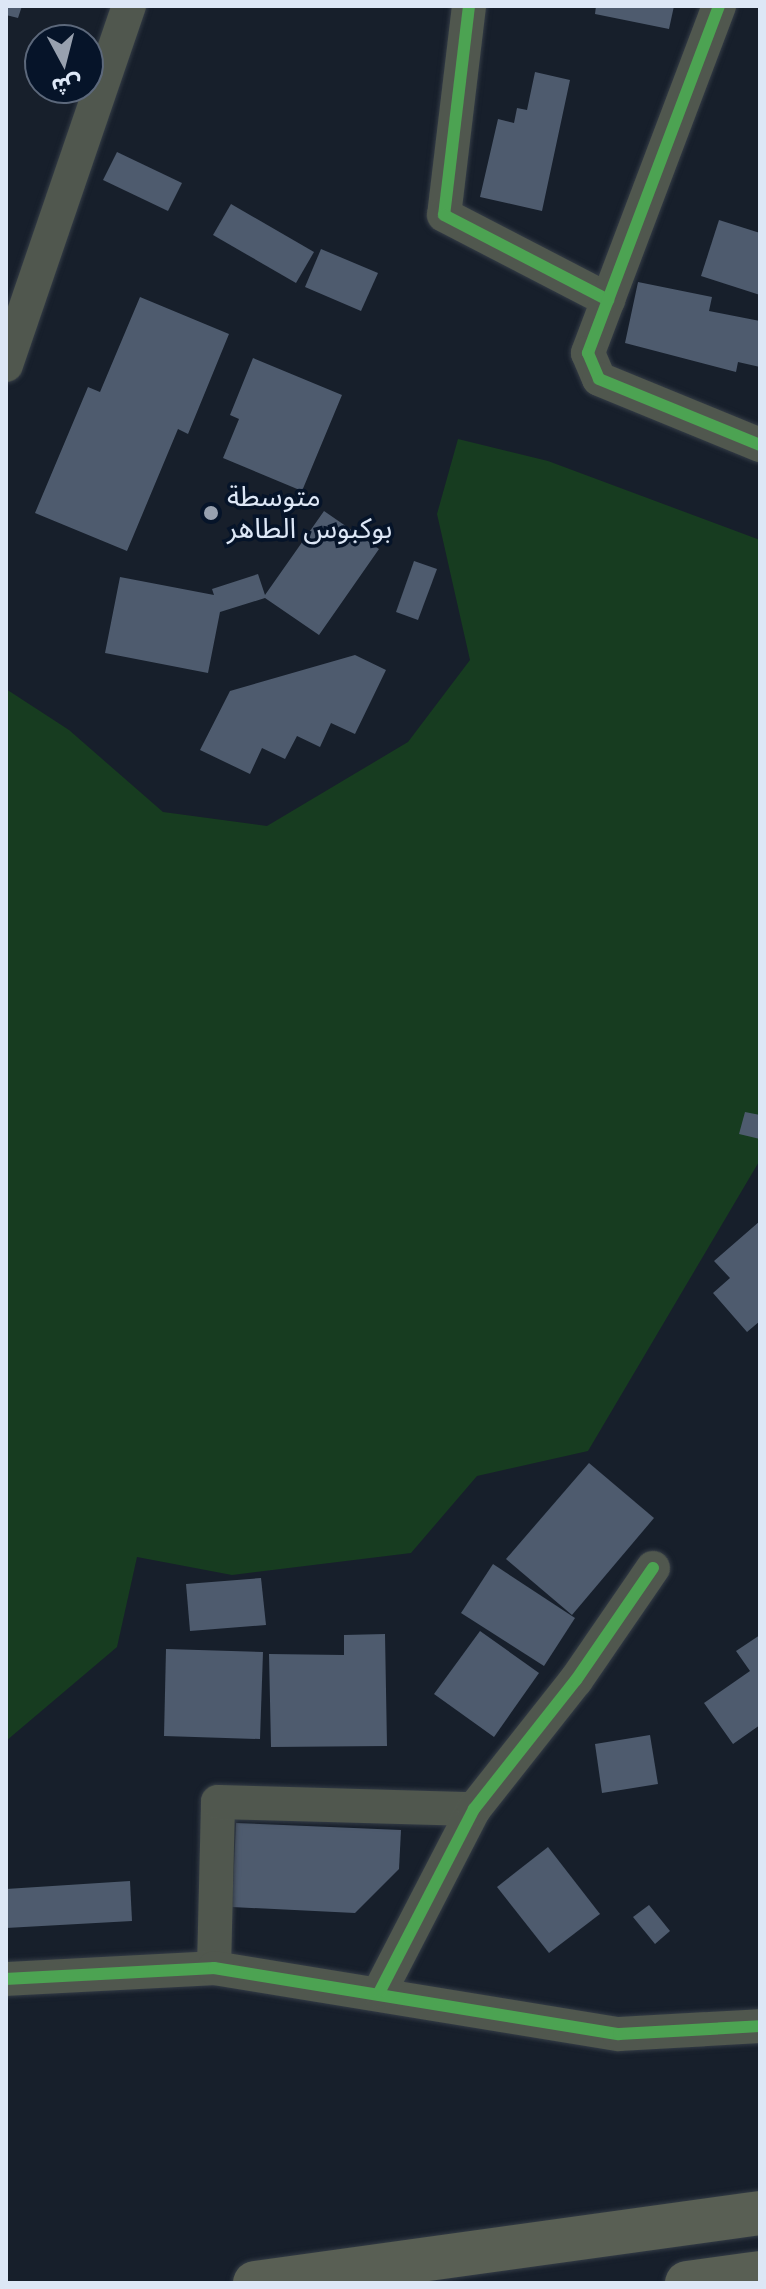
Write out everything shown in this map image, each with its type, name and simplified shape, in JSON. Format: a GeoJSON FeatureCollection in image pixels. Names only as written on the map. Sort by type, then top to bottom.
{"type":"FeatureCollection","features":[{"type":"Feature","properties":{"kind":"highway"},"geometry":{"type":"LineString","coordinates":[[255,2283],[760,2213]]}},
{"type":"Feature","properties":{"kind":"highway"},"geometry":{"type":"LineString","coordinates":[[687,2283],[760,2273]]}},
{"type":"Feature","properties":{"kind":"street"},"geometry":{"type":"LineString","coordinates":[[6,365],[129,6]]}},
{"type":"Feature","properties":{"kind":"street"},"geometry":{"type":"LineString","coordinates":[[469,6],[444,215],[608,300]]}},
{"type":"Feature","properties":{"kind":"street"},"geometry":{"type":"LineString","coordinates":[[719,6],[608,300],[590,333],[588,353],[599,379],[760,445]]}},
{"type":"Feature","properties":{"kind":"street"},"geometry":{"type":"LineString","coordinates":[[380,1991],[474,1809],[576,1680],[653,1568]]}},
{"type":"Feature","properties":{"kind":"street"},"geometry":{"type":"LineString","coordinates":[[214,1968],[218,1802],[474,1809]]}},
{"type":"Feature","properties":{"kind":"street"},"geometry":{"type":"LineString","coordinates":[[6,1979],[214,1968],[380,1991],[619,2034],[756,2023]]}},
{"type":"Feature","properties":{"kind":"green space"},"geometry":{"type":"Polygon","coordinates":[[[458,439],[548,461],[760,540],[760,1160],[588,1451],[477,1476],[411,1553],[232,1575],[137,1557],[117,1647],[6,1741],[6,689],[69,730],[163,812],[267,826],[408,742],[470,660],[437,514],[458,439]]]}},
{"type":"Feature","properties":{"kind":"building"},"geometry":{"type":"Polygon","coordinates":[[[6,6],[22,6],[18,18],[6,15],[6,6]]]}},
{"type":"Feature","properties":{"kind":"building"},"geometry":{"type":"Polygon","coordinates":[[[596,6],[674,6],[669,29],[595,14],[596,6]]]}},
{"type":"Feature","properties":{"kind":"building"},"geometry":{"type":"Polygon","coordinates":[[[535,72],[570,80],[542,211],[480,197],[498,119],[514,123],[517,108],[527,110],[535,72]]]}},
{"type":"Feature","properties":{"kind":"building"},"geometry":{"type":"Polygon","coordinates":[[[117,152],[182,183],[168,211],[103,180],[117,152]]]}},
{"type":"Feature","properties":{"kind":"building"},"geometry":{"type":"Polygon","coordinates":[[[231,204],[314,252],[296,283],[213,235],[231,204]]]}},
{"type":"Feature","properties":{"kind":"building"},"geometry":{"type":"Polygon","coordinates":[[[719,220],[760,233],[760,295],[701,276],[719,220]]]}},
{"type":"Feature","properties":{"kind":"building"},"geometry":{"type":"Polygon","coordinates":[[[321,249],[378,273],[361,311],[305,287],[321,249]]]}},
{"type":"Feature","properties":{"kind":"building"},"geometry":{"type":"Polygon","coordinates":[[[638,282],[712,297],[709,311],[760,321],[760,367],[738,362],[736,372],[625,343],[638,282]]]}},
{"type":"Feature","properties":{"kind":"building"},"geometry":{"type":"Polygon","coordinates":[[[140,297],[229,334],[188,434],[178,429],[127,551],[35,513],[88,387],[100,392],[140,297]]]}},
{"type":"Feature","properties":{"kind":"building"},"geometry":{"type":"Polygon","coordinates":[[[253,358],[342,395],[302,491],[223,458],[239,419],[230,415],[253,358]]]}},
{"type":"Feature","properties":{"kind":"building"},"geometry":{"type":"Polygon","coordinates":[[[324,511],[379,549],[319,635],[265,598],[220,612],[208,673],[105,653],[120,577],[214,595],[212,589],[258,574],[265,595],[324,511]]]}},
{"type":"Feature","properties":{"kind":"building"},"geometry":{"type":"Polygon","coordinates":[[[414,561],[437,569],[418,620],[396,612],[414,561]]]}},
{"type":"Feature","properties":{"kind":"building"},"geometry":{"type":"Polygon","coordinates":[[[355,655],[386,670],[355,734],[331,723],[320,747],[297,736],[285,759],[262,748],[250,774],[200,750],[230,691],[355,655]]]}},
{"type":"Feature","properties":{"kind":"building"},"geometry":{"type":"Polygon","coordinates":[[[745,1112],[760,1115],[760,1139],[739,1134],[745,1112]]]}},
{"type":"Feature","properties":{"kind":"building"},"geometry":{"type":"Polygon","coordinates":[[[760,1221],[760,1321],[747,1332],[713,1293],[730,1278],[714,1261],[760,1221]]]}},
{"type":"Feature","properties":{"kind":"building"},"geometry":{"type":"Polygon","coordinates":[[[589,1463],[654,1518],[572,1615],[506,1559],[589,1463]]]}},
{"type":"Feature","properties":{"kind":"building"},"geometry":{"type":"Polygon","coordinates":[[[493,1564],[575,1618],[544,1666],[461,1613],[493,1564]]]}},
{"type":"Feature","properties":{"kind":"building"},"geometry":{"type":"Polygon","coordinates":[[[261,1578],[266,1625],[190,1631],[186,1584],[261,1578]]]}},
{"type":"Feature","properties":{"kind":"building"},"geometry":{"type":"Polygon","coordinates":[[[480,1631],[539,1673],[494,1737],[434,1694],[480,1631]]]}},
{"type":"Feature","properties":{"kind":"building"},"geometry":{"type":"Polygon","coordinates":[[[385,1634],[387,1746],[271,1747],[269,1654],[344,1655],[344,1635],[385,1634]]]}},
{"type":"Feature","properties":{"kind":"building"},"geometry":{"type":"Polygon","coordinates":[[[760,1635],[760,1725],[733,1744],[704,1703],[750,1671],[736,1651],[760,1635]]]}},
{"type":"Feature","properties":{"kind":"building"},"geometry":{"type":"Polygon","coordinates":[[[166,1649],[263,1652],[260,1739],[164,1736],[166,1649]]]}},
{"type":"Feature","properties":{"kind":"building"},"geometry":{"type":"Polygon","coordinates":[[[650,1735],[658,1784],[602,1793],[595,1744],[650,1735]]]}},
{"type":"Feature","properties":{"kind":"building"},"geometry":{"type":"Polygon","coordinates":[[[236,1823],[401,1830],[399,1869],[355,1913],[232,1907],[236,1823]]]}},
{"type":"Feature","properties":{"kind":"building"},"geometry":{"type":"Polygon","coordinates":[[[548,1847],[600,1914],[549,1953],[497,1887],[548,1847]]]}},
{"type":"Feature","properties":{"kind":"building"},"geometry":{"type":"Polygon","coordinates":[[[130,1881],[132,1921],[6,1928],[6,1889],[130,1881]]]}},
{"type":"Feature","properties":{"kind":"building"},"geometry":{"type":"Polygon","coordinates":[[[649,1905],[670,1931],[655,1944],[633,1917],[649,1905]]]}},
{"type":"Feature","properties":{"kind":"cycle path"},"geometry":{"type":"LineString","coordinates":[[469,6],[444,215],[608,300]]}},
{"type":"Feature","properties":{"kind":"cycle path"},"geometry":{"type":"LineString","coordinates":[[719,6],[588,353],[599,379],[760,445]]}},
{"type":"Feature","properties":{"kind":"cycle path"},"geometry":{"type":"LineString","coordinates":[[380,1991],[474,1809],[576,1680],[653,1568]]}},
{"type":"Feature","properties":{"kind":"cycle path"},"geometry":{"type":"LineString","coordinates":[[6,1979],[214,1968],[619,2034],[760,2026]]}},
{"type":"Feature","properties":{"kind":"place","name":"متوسطة بوكبوس الطاهر"},"geometry":{"type":"Point","coordinates":[211,513]}}]}
